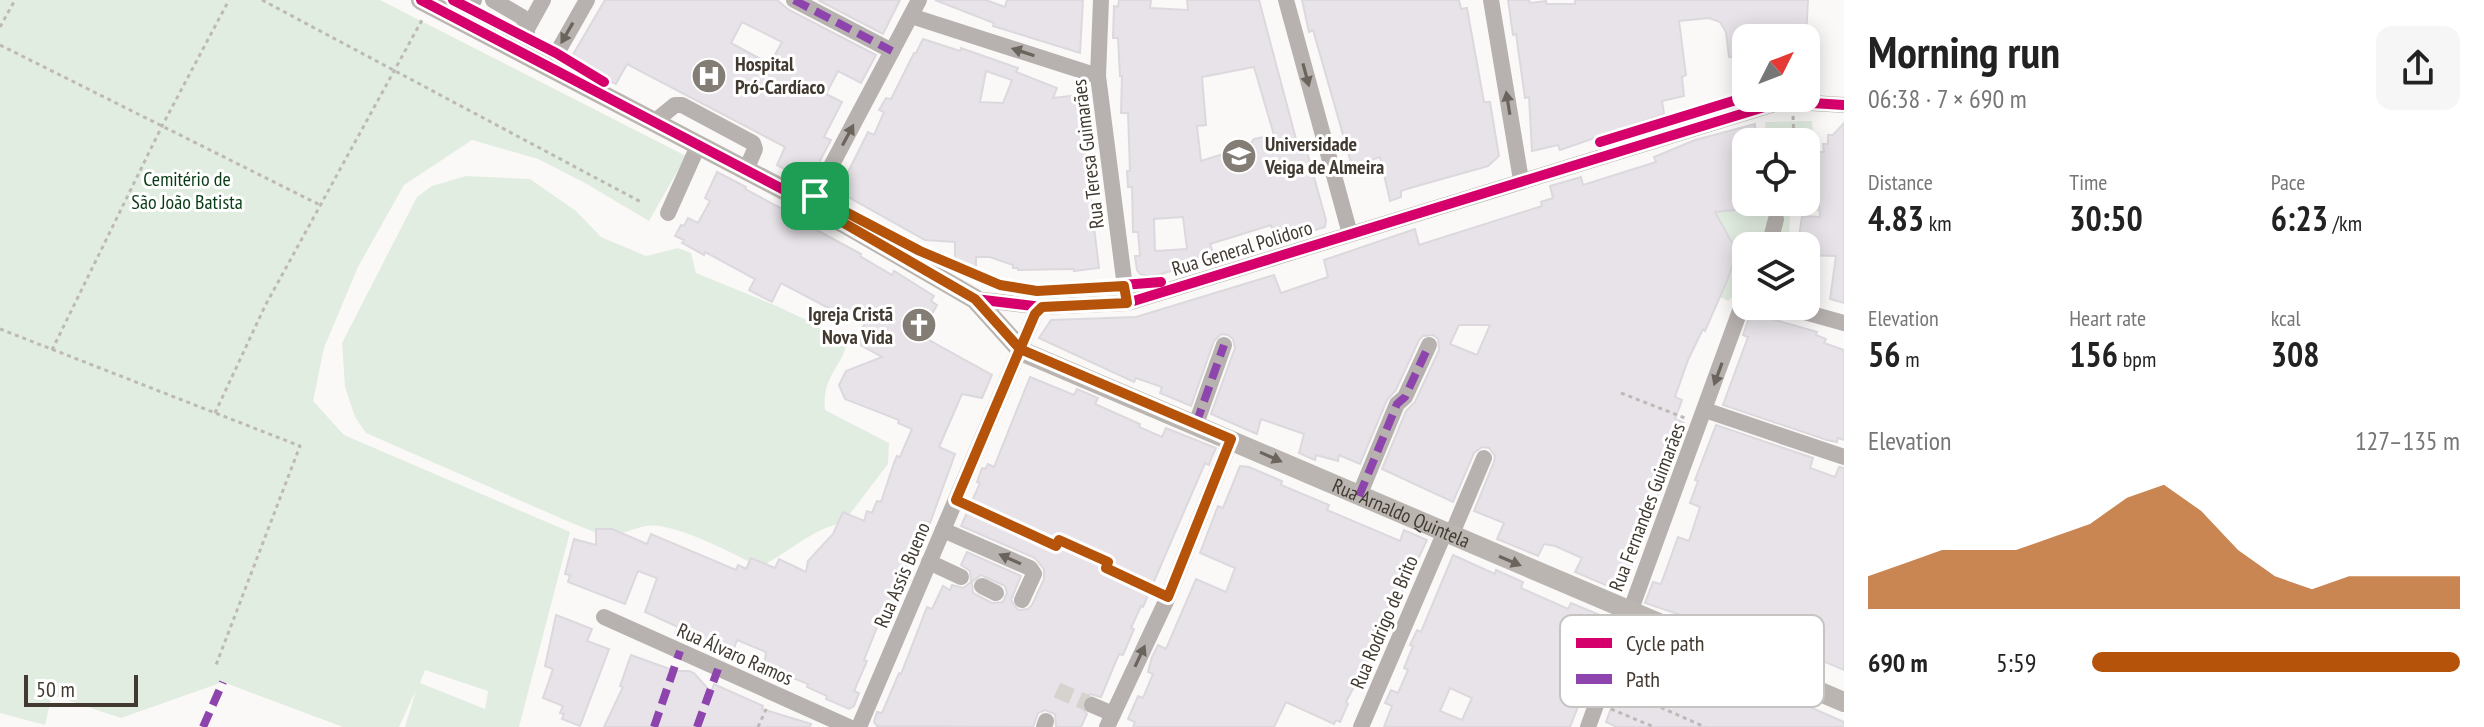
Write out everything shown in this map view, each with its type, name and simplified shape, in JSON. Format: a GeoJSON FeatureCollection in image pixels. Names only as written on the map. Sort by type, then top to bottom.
{"type":"FeatureCollection","features":[{"type":"Feature","properties":{"kind":"main road","name":"Rua General Polidoro"},"geometry":{"type":"LineString","coordinates":[[432,6],[811,204],[975,299]]}},
{"type":"Feature","properties":{"kind":"main road","name":"Rua Arnaldo Quintela"},"geometry":{"type":"LineString","coordinates":[[975,299],[1020,349],[1635,615]]}},
{"type":"Feature","properties":{"kind":"main road","name":"Rua Arnaldo Quintela"},"geometry":{"type":"LineString","coordinates":[[1824,694],[1844,702]]}},
{"type":"Feature","properties":{"kind":"street"},"geometry":{"type":"LineString","coordinates":[[432,6],[474,0]]}},
{"type":"Feature","properties":{"kind":"street"},"geometry":{"type":"LineString","coordinates":[[493,0],[522,17],[540,62]]}},
{"type":"Feature","properties":{"kind":"street"},"geometry":{"type":"LineString","coordinates":[[527,29],[543,0]]}},
{"type":"Feature","properties":{"kind":"street"},"geometry":{"type":"LineString","coordinates":[[540,62],[585,3],[567,0]]}},
{"type":"Feature","properties":{"kind":"street"},"geometry":{"type":"LineString","coordinates":[[811,204],[919,0]]}},
{"type":"Feature","properties":{"kind":"street","name":"Rua Teresa Guimarães"},"geometry":{"type":"LineString","coordinates":[[1101,0],[1098,76],[1127,303]]}},
{"type":"Feature","properties":{"kind":"street"},"geometry":{"type":"LineString","coordinates":[[1286,0],[1350,234]]}},
{"type":"Feature","properties":{"kind":"street"},"geometry":{"type":"LineString","coordinates":[[1491,0],[1521,180]]}},
{"type":"Feature","properties":{"kind":"street"},"geometry":{"type":"LineString","coordinates":[[801,2],[892,51]]}},
{"type":"Feature","properties":{"kind":"street"},"geometry":{"type":"LineString","coordinates":[[911,16],[1098,76]]}},
{"type":"Feature","properties":{"kind":"street"},"geometry":{"type":"LineString","coordinates":[[654,122],[679,104],[719,124],[755,145],[746,170]]}},
{"type":"Feature","properties":{"kind":"street","name":"Rua General Polidoro"},"geometry":{"type":"LineString","coordinates":[[1820,104],[1844,105]]}},
{"type":"Feature","properties":{"kind":"street","name":"Rua General Polidoro"},"geometry":{"type":"LineString","coordinates":[[975,299],[1042,307],[1127,303],[1732,110]]}},
{"type":"Feature","properties":{"kind":"street"},"geometry":{"type":"LineString","coordinates":[[668,213],[702,148],[719,124]]}},
{"type":"Feature","properties":{"kind":"street"},"geometry":{"type":"LineString","coordinates":[[1773,232],[1776,219]]}},
{"type":"Feature","properties":{"kind":"street","name":"Rua Assis Bueno"},"geometry":{"type":"LineString","coordinates":[[859,727],[1035,314],[1042,307]]}},
{"type":"Feature","properties":{"kind":"street"},"geometry":{"type":"LineString","coordinates":[[1820,316],[1844,323]]}},
{"type":"Feature","properties":{"kind":"street","name":"Rua Fernandes Guimarães"},"geometry":{"type":"LineString","coordinates":[[1627,615],[1737,320]]}},
{"type":"Feature","properties":{"kind":"street"},"geometry":{"type":"LineString","coordinates":[[1196,424],[1224,345]]}},
{"type":"Feature","properties":{"kind":"street"},"geometry":{"type":"LineString","coordinates":[[1359,496],[1397,404],[1405,397],[1429,345]]}},
{"type":"Feature","properties":{"kind":"street"},"geometry":{"type":"LineString","coordinates":[[1702,417],[1844,457]]}},
{"type":"Feature","properties":{"kind":"street"},"geometry":{"type":"LineString","coordinates":[[1092,705],[1110,720],[1168,597],[1231,439]]}},
{"type":"Feature","properties":{"kind":"street","name":"Rua Rodrigo de Brito"},"geometry":{"type":"LineString","coordinates":[[1361,727],[1484,458]]}},
{"type":"Feature","properties":{"kind":"street"},"geometry":{"type":"LineString","coordinates":[[943,530],[1033,571],[1022,600]]}},
{"type":"Feature","properties":{"kind":"street"},"geometry":{"type":"LineString","coordinates":[[929,562],[961,577]]}},
{"type":"Feature","properties":{"kind":"street","name":"Rua Álvaro Ramos"},"geometry":{"type":"LineString","coordinates":[[604,617],[849,727]]}},
{"type":"Feature","properties":{"kind":"street","name":"Rua Fernandes Guimarães"},"geometry":{"type":"LineString","coordinates":[[1588,727],[1594,707]]}},
{"type":"Feature","properties":{"kind":"path"},"geometry":{"type":"LineString","coordinates":[[0,27],[15,0]]}},
{"type":"Feature","properties":{"kind":"path"},"geometry":{"type":"LineString","coordinates":[[52,351],[162,126],[229,0]]}},
{"type":"Feature","properties":{"kind":"path"},"geometry":{"type":"LineString","coordinates":[[262,0],[641,202]]}},
{"type":"Feature","properties":{"kind":"path"},"geometry":{"type":"LineString","coordinates":[[215,413],[265,306],[432,6]]}},
{"type":"Feature","properties":{"kind":"path"},"geometry":{"type":"LineString","coordinates":[[0,45],[322,206]]}},
{"type":"Feature","properties":{"kind":"path"},"geometry":{"type":"LineString","coordinates":[[1792,112],[1793,128]]}},
{"type":"Feature","properties":{"kind":"path"},"geometry":{"type":"LineString","coordinates":[[0,329],[300,446],[216,665]]}},
{"type":"Feature","properties":{"kind":"path"},"geometry":{"type":"LineString","coordinates":[[1621,393],[1702,417]]}},
{"type":"Feature","properties":{"kind":"path"},"geometry":{"type":"LineString","coordinates":[[956,500],[1056,546],[1059,540],[1108,562],[1106,568],[1168,597]]}},
{"type":"Feature","properties":{"kind":"path"},"geometry":{"type":"LineString","coordinates":[[1608,707],[1654,727]]}},
{"type":"Feature","properties":{"kind":"path"},"geometry":{"type":"LineString","coordinates":[[1660,707],[1705,727]]}},
{"type":"Feature","properties":{"kind":"path"},"geometry":{"type":"LineString","coordinates":[[758,727],[764,714]]}},
{"type":"Feature","properties":{"kind":"green space","name":"Cemitério de São João Batista"},"geometry":{"type":"Polygon","coordinates":[[[0,0],[380,0],[686,156],[649,221],[538,159],[472,140],[404,185],[358,267],[324,348],[313,401],[344,435],[570,532],[519,727],[405,727],[416,690],[399,727],[343,727],[223,682],[121,718],[52,695],[45,725],[0,713],[0,0]],[[425,670],[420,683],[485,709],[488,691],[425,670]]]}},
{"type":"Feature","properties":{"kind":"green space"},"geometry":{"type":"Polygon","coordinates":[[[1812,121],[1813,128],[1765,128],[1765,122],[1812,121]]]}},
{"type":"Feature","properties":{"kind":"green space"},"geometry":{"type":"Polygon","coordinates":[[[466,176],[530,179],[576,211],[601,237],[646,256],[678,248],[691,253],[696,273],[777,306],[848,340],[826,389],[825,410],[889,443],[888,464],[843,523],[811,535],[760,567],[698,538],[660,526],[610,535],[592,531],[366,433],[355,417],[345,387],[342,343],[417,197],[432,186],[466,176]]]}},
{"type":"Feature","properties":{"kind":"green space"},"geometry":{"type":"Polygon","coordinates":[[[1713,208],[1732,209],[1732,216],[1790,216],[1789,232],[1732,232],[1732,242],[1713,208]]]}},
{"type":"Feature","properties":{"kind":"green space"},"geometry":{"type":"Polygon","coordinates":[[[1732,265],[1732,297],[1728,301],[1720,297],[1732,265]]]}},
{"type":"Feature","properties":{"kind":"building"},"geometry":{"type":"Polygon","coordinates":[[[605,0],[777,0],[789,10],[876,55],[861,83],[838,71],[826,94],[842,102],[824,137],[831,140],[806,187],[791,179],[793,174],[777,165],[785,147],[627,64],[616,84],[572,63],[571,58],[605,0]],[[742,22],[731,43],[770,64],[782,42],[742,22]]]}},
{"type":"Feature","properties":{"kind":"building"},"geometry":{"type":"Polygon","coordinates":[[[818,0],[900,0],[883,34],[818,0]]]}},
{"type":"Feature","properties":{"kind":"building"},"geometry":{"type":"Polygon","coordinates":[[[935,0],[986,0],[1005,7],[1007,0],[1083,0],[1080,53],[993,26],[994,23],[935,0]]]}},
{"type":"Feature","properties":{"kind":"building"},"geometry":{"type":"Polygon","coordinates":[[[1119,0],[1151,0],[1150,8],[1188,10],[1187,0],[1259,0],[1300,154],[1307,152],[1326,220],[1325,227],[1292,237],[1291,234],[1274,238],[1271,225],[1210,244],[1215,258],[1151,277],[1140,274],[1135,256],[1140,256],[1138,232],[1133,232],[1132,187],[1128,187],[1128,113],[1121,113],[1122,76],[1118,38],[1113,38],[1114,6],[1118,7],[1119,0]],[[1254,67],[1202,77],[1206,125],[1197,126],[1201,161],[1249,146],[1254,139],[1274,135],[1254,67]],[[1183,217],[1154,219],[1155,251],[1187,249],[1183,217]]]}},
{"type":"Feature","properties":{"kind":"building"},"geometry":{"type":"Polygon","coordinates":[[[1302,0],[1459,0],[1461,9],[1467,8],[1484,102],[1490,102],[1499,156],[1488,166],[1401,191],[1401,197],[1390,201],[1380,157],[1352,166],[1313,30],[1309,32],[1302,0]]]}},
{"type":"Feature","properties":{"kind":"building"},"geometry":{"type":"Polygon","coordinates":[[[1508,0],[1575,4],[1575,0],[1808,0],[1807,24],[1732,24],[1732,57],[1729,57],[1726,32],[1720,22],[1709,18],[1679,21],[1686,75],[1682,77],[1684,96],[1662,101],[1664,114],[1560,150],[1558,145],[1532,151],[1529,97],[1525,98],[1516,34],[1513,35],[1508,0]]]}},
{"type":"Feature","properties":{"kind":"building"},"geometry":{"type":"Polygon","coordinates":[[[923,39],[960,51],[961,48],[1018,68],[1016,72],[1057,88],[1053,98],[1078,95],[1099,268],[1018,270],[1013,265],[990,257],[976,257],[976,266],[966,266],[955,261],[955,242],[925,240],[843,194],[841,186],[868,132],[874,135],[884,112],[879,110],[886,98],[891,99],[923,39]],[[986,71],[980,102],[1003,103],[1012,80],[986,71]]]}},
{"type":"Feature","properties":{"kind":"building"},"geometry":{"type":"Polygon","coordinates":[[[1844,123],[1844,303],[1830,299],[1836,256],[1820,255],[1820,232],[1800,232],[1802,216],[1820,217],[1820,152],[1824,152],[1823,144],[1828,144],[1828,135],[1833,135],[1844,123]]]}},
{"type":"Feature","properties":{"kind":"building"},"geometry":{"type":"Polygon","coordinates":[[[1732,130],[1732,210],[1715,212],[1732,243],[1732,266],[1705,331],[1703,329],[1688,360],[1675,397],[1682,400],[1675,419],[1684,423],[1622,592],[1575,572],[1582,558],[1555,546],[1544,544],[1538,556],[1497,539],[1504,523],[1474,511],[1494,462],[1495,456],[1489,448],[1482,447],[1474,453],[1453,502],[1382,469],[1406,411],[1415,402],[1439,350],[1438,339],[1433,335],[1423,336],[1419,340],[1396,390],[1387,400],[1360,464],[1339,455],[1338,461],[1316,455],[1315,460],[1299,453],[1304,434],[1261,419],[1257,434],[1211,414],[1235,348],[1233,339],[1228,335],[1221,334],[1214,341],[1191,406],[1160,393],[1162,387],[1136,378],[1134,382],[1039,338],[1051,320],[1136,317],[1274,275],[1281,293],[1328,277],[1324,260],[1415,229],[1419,245],[1542,206],[1541,202],[1553,198],[1550,186],[1581,177],[1583,185],[1656,162],[1654,157],[1695,140],[1732,130]],[[1459,325],[1450,344],[1477,355],[1490,325],[1459,325]]]}},
{"type":"Feature","properties":{"kind":"building"},"geometry":{"type":"Polygon","coordinates":[[[717,172],[892,275],[894,271],[934,296],[931,301],[937,305],[920,335],[992,375],[982,398],[962,394],[939,447],[955,454],[930,523],[924,521],[914,544],[920,546],[915,559],[912,558],[907,569],[904,568],[894,591],[897,592],[888,615],[891,616],[887,628],[878,625],[854,691],[859,693],[854,706],[849,709],[826,699],[827,696],[807,687],[808,684],[764,666],[766,652],[737,640],[733,651],[715,643],[712,649],[675,633],[678,627],[645,612],[657,578],[638,571],[625,604],[568,582],[570,575],[565,574],[574,539],[596,545],[596,529],[612,529],[647,544],[651,534],[736,570],[738,565],[746,569],[751,558],[775,568],[779,559],[806,572],[808,561],[833,534],[843,512],[864,521],[867,511],[872,513],[877,501],[881,502],[894,463],[897,456],[900,457],[912,429],[898,423],[899,420],[845,399],[839,385],[846,371],[882,357],[855,342],[865,323],[842,308],[840,314],[781,283],[772,302],[749,290],[755,279],[705,252],[704,255],[675,236],[688,218],[698,223],[710,201],[705,198],[717,172]]]}},
{"type":"Feature","properties":{"kind":"building"},"geometry":{"type":"Polygon","coordinates":[[[1748,320],[1775,320],[1817,332],[1816,335],[1826,339],[1824,343],[1844,350],[1844,440],[1827,440],[1723,405],[1748,337],[1743,335],[1748,320]]]}},
{"type":"Feature","properties":{"kind":"building"},"geometry":{"type":"Polygon","coordinates":[[[1030,377],[1074,395],[1077,389],[1098,398],[1095,404],[1162,437],[1166,428],[1216,448],[1209,465],[1205,463],[1131,628],[1134,629],[1123,655],[1119,654],[1101,697],[1090,694],[1082,700],[1081,707],[1087,714],[1081,727],[1056,727],[1055,714],[1045,710],[1038,713],[1033,727],[877,726],[874,722],[877,712],[882,713],[901,674],[927,607],[932,609],[943,586],[950,590],[952,585],[963,588],[971,582],[970,571],[961,565],[967,552],[1021,576],[1011,600],[1018,610],[1028,609],[1032,605],[1044,579],[1044,569],[1035,558],[961,526],[980,483],[977,482],[982,468],[985,469],[988,464],[994,467],[1030,377]],[[981,575],[972,582],[973,593],[992,603],[1003,602],[1007,593],[1005,586],[981,575]]]}},
{"type":"Feature","properties":{"kind":"building"},"geometry":{"type":"Polygon","coordinates":[[[1716,425],[1813,458],[1810,468],[1835,477],[1839,467],[1844,468],[1844,670],[1824,661],[1824,615],[1680,615],[1645,603],[1653,582],[1661,584],[1678,537],[1689,541],[1700,507],[1690,503],[1698,481],[1695,480],[1716,425]]]}},
{"type":"Feature","properties":{"kind":"building"},"geometry":{"type":"Polygon","coordinates":[[[1240,466],[1282,481],[1281,485],[1329,505],[1327,510],[1400,541],[1404,530],[1427,540],[1398,601],[1391,597],[1375,634],[1370,656],[1346,702],[1348,704],[1340,722],[1336,720],[1334,724],[1286,702],[1274,727],[1133,727],[1135,722],[1128,719],[1138,696],[1143,698],[1153,674],[1148,672],[1152,657],[1158,645],[1166,649],[1196,579],[1226,592],[1235,568],[1200,553],[1218,506],[1223,508],[1240,466]]]}},
{"type":"Feature","properties":{"kind":"building"},"geometry":{"type":"Polygon","coordinates":[[[1453,555],[1495,574],[1496,570],[1523,582],[1521,588],[1568,609],[1571,603],[1600,615],[1560,615],[1560,707],[1578,707],[1570,727],[1384,727],[1392,706],[1385,703],[1391,690],[1398,693],[1408,670],[1404,668],[1417,630],[1421,632],[1453,555]],[[1450,688],[1440,711],[1462,720],[1472,698],[1450,688]]]}},
{"type":"Feature","properties":{"kind":"building"},"geometry":{"type":"Polygon","coordinates":[[[556,615],[592,629],[587,641],[609,649],[580,726],[562,719],[564,714],[560,713],[563,706],[543,698],[553,669],[545,666],[556,615]]]}},
{"type":"Feature","properties":{"kind":"building"},"geometry":{"type":"Polygon","coordinates":[[[631,655],[675,671],[694,673],[711,692],[714,684],[763,706],[762,709],[811,724],[810,727],[604,727],[623,687],[620,686],[631,655]]]}},
{"type":"Feature","properties":{"kind":"building"},"geometry":{"type":"Polygon","coordinates":[[[1612,707],[1810,707],[1844,722],[1844,727],[1617,727],[1606,722],[1612,707]]]}},
{"type":"Feature","properties":{"kind":"tunnel"},"geometry":{"type":"LineString","coordinates":[[1057,690],[1092,705]]}},
{"type":"Feature","properties":{"kind":"marked path"},"geometry":{"type":"LineString","coordinates":[[794,0],[892,51]]}},
{"type":"Feature","properties":{"kind":"marked path"},"geometry":{"type":"LineString","coordinates":[[1196,424],[1224,345]]}},
{"type":"Feature","properties":{"kind":"marked path"},"geometry":{"type":"LineString","coordinates":[[1359,496],[1397,404],[1405,397],[1429,345]]}},
{"type":"Feature","properties":{"kind":"marked path"},"geometry":{"type":"LineString","coordinates":[[654,727],[680,651]]}},
{"type":"Feature","properties":{"kind":"marked path"},"geometry":{"type":"LineString","coordinates":[[697,727],[718,669]]}},
{"type":"Feature","properties":{"kind":"marked path"},"geometry":{"type":"LineString","coordinates":[[203,727],[223,682]]}},
{"type":"Feature","properties":{"kind":"cycle path"},"geometry":{"type":"LineString","coordinates":[[421,0],[811,204],[975,299],[1042,307],[1127,303],[1774,104],[1844,105]]}},
{"type":"Feature","properties":{"kind":"cycle path"},"geometry":{"type":"LineString","coordinates":[[453,0],[556,53],[604,82]]}},
{"type":"Feature","properties":{"kind":"cycle path"},"geometry":{"type":"LineString","coordinates":[[1600,142],[1732,101]]}},
{"type":"Feature","properties":{"kind":"cycle path"},"geometry":{"type":"LineString","coordinates":[[897,239],[983,280],[1023,290],[1161,282]]}},
{"type":"Feature","properties":{"kind":"place","name":"Hospital Pró-Cardíaco"},"geometry":{"type":"Point","coordinates":[709,76]}},
{"type":"Feature","properties":{"kind":"place","name":"Universidade Veiga de Almeira"},"geometry":{"type":"Point","coordinates":[1239,156]}},
{"type":"Feature","properties":{"kind":"place","name":"Igreja Cristã Nova Vida"},"geometry":{"type":"Point","coordinates":[919,325]}},
{"type":"Feature","properties":{"kind":"route"},"geometry":{"type":"LineString","coordinates":[[815,196],[811,204],[975,299],[1020,349],[956,500],[1056,546],[1059,540],[1108,562],[1106,568],[1168,597],[1231,439],[1020,349],[1035,314],[1042,307],[1127,303],[1124,286],[1037,291],[1000,285],[920,251],[815,196]]}}]}
